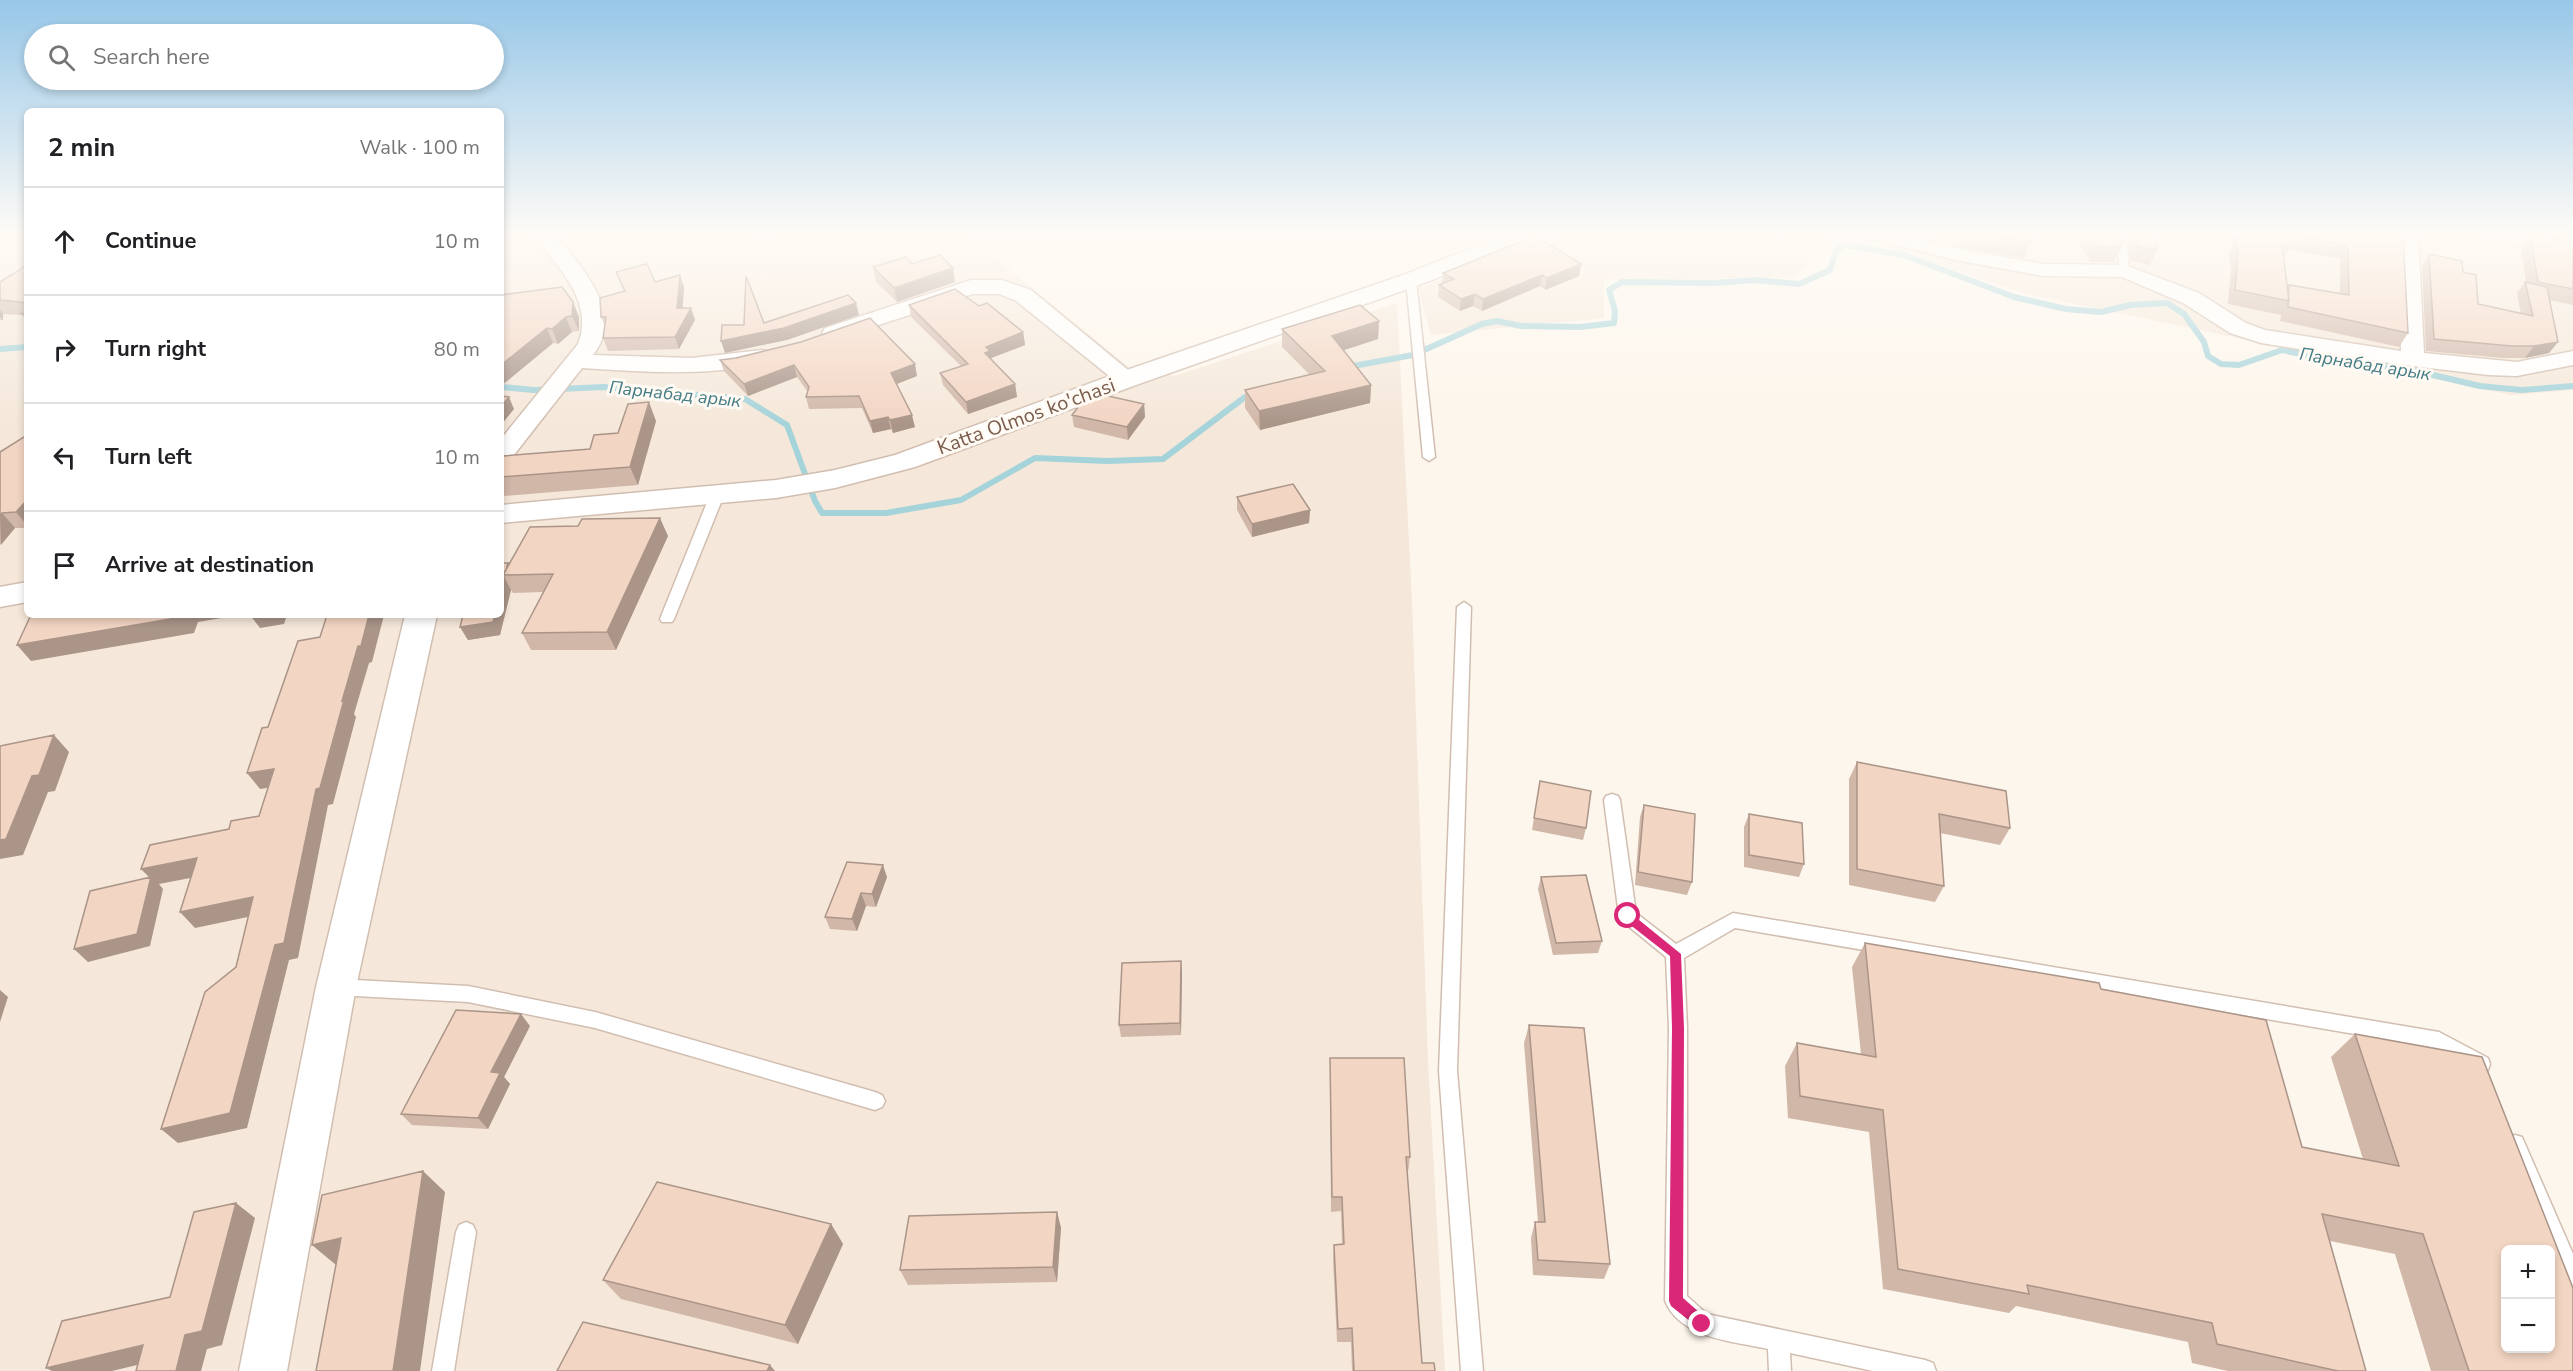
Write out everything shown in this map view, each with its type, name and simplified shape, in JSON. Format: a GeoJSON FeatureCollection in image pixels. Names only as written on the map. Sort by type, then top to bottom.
{"type":"FeatureCollection","features":[{"type":"Feature","properties":{"kind":"street"},"geometry":{"type":"LineString","coordinates":[[504,451],[589,345],[596,326],[593,310],[586,297]]}},
{"type":"Feature","properties":{"kind":"street"},"geometry":{"type":"LineString","coordinates":[[815,339],[941,297]]}},
{"type":"Feature","properties":{"kind":"street"},"geometry":{"type":"LineString","coordinates":[[1025,297],[1127,379]]}},
{"type":"Feature","properties":{"kind":"street","name":"Katta Olmos ko'chasi"},"geometry":{"type":"LineString","coordinates":[[504,514],[776,489],[835,479],[905,461],[1127,379],[1362,297]]}},
{"type":"Feature","properties":{"kind":"street"},"geometry":{"type":"LineString","coordinates":[[2189,297],[2238,328],[2261,336],[2488,368],[2517,369],[2573,358]]}},
{"type":"Feature","properties":{"kind":"street"},"geometry":{"type":"LineString","coordinates":[[2411,297],[2413,358]]}},
{"type":"Feature","properties":{"kind":"street"},"geometry":{"type":"LineString","coordinates":[[575,361],[666,367],[739,361],[785,350]]}},
{"type":"Feature","properties":{"kind":"street"},"geometry":{"type":"LineString","coordinates":[[0,597],[24,593]]}},
{"type":"Feature","properties":{"kind":"street"},"geometry":{"type":"LineString","coordinates":[[263,1371],[336,987],[420,618]]}},
{"type":"Feature","properties":{"kind":"lane"},"geometry":{"type":"LineString","coordinates":[[1413,297],[1429,457]]}},
{"type":"Feature","properties":{"kind":"lane"},"geometry":{"type":"LineString","coordinates":[[667,620],[717,495]]}},
{"type":"Feature","properties":{"kind":"lane"},"geometry":{"type":"LineString","coordinates":[[1464,607],[1448,1071],[1472,1371]]}},
{"type":"Feature","properties":{"kind":"lane"},"geometry":{"type":"LineString","coordinates":[[1612,800],[1628,916],[1675,954],[1678,1028],[1676,1301],[1702,1324],[1925,1371]]}},
{"type":"Feature","properties":{"kind":"lane"},"geometry":{"type":"LineString","coordinates":[[1675,954],[1733,920],[2439,1041],[2481,1064],[2490,1085]]}},
{"type":"Feature","properties":{"kind":"lane"},"geometry":{"type":"LineString","coordinates":[[336,987],[468,994],[595,1020],[875,1101]]}},
{"type":"Feature","properties":{"kind":"lane"},"geometry":{"type":"LineString","coordinates":[[2509,1128],[2573,1279]]}},
{"type":"Feature","properties":{"kind":"lane"},"geometry":{"type":"LineString","coordinates":[[443,1371],[466,1232]]}},
{"type":"Feature","properties":{"kind":"lane"},"geometry":{"type":"LineString","coordinates":[[1778,1339],[1780,1371]]}},
{"type":"Feature","properties":{"kind":"shaded area"},"geometry":{"type":"Polygon","coordinates":[[[0,297],[24,297],[24,618],[504,618],[504,297],[1043,297],[1131,369],[1174,376],[1397,303],[1412,601],[1428,1060],[1445,1371],[0,1371],[0,297]]]}},
{"type":"Feature","properties":{"kind":"shaded area"},"geometry":{"type":"Polygon","coordinates":[[[1420,297],[1604,297],[1604,318],[1431,335],[1420,297]]]}},
{"type":"Feature","properties":{"kind":"shaded area"},"geometry":{"type":"Polygon","coordinates":[[[2041,297],[2573,297],[2573,390],[2511,395],[2041,297]]]}},
{"type":"Feature","properties":{"kind":"building"},"geometry":{"type":"Polygon","coordinates":[[[0,297],[24,297],[24,303],[0,300],[0,297]]]}},
{"type":"Feature","properties":{"kind":"building"},"geometry":{"type":"Polygon","coordinates":[[[504,297],[569,297],[573,302],[572,316],[566,317],[552,329],[547,328],[504,363],[504,297]]]}},
{"type":"Feature","properties":{"kind":"building"},"geometry":{"type":"Polygon","coordinates":[[[678,297],[677,308],[691,308],[675,337],[603,338],[606,317],[601,317],[600,298],[678,297]]]}},
{"type":"Feature","properties":{"kind":"building"},"geometry":{"type":"Polygon","coordinates":[[[745,297],[754,297],[764,323],[842,297],[850,297],[856,303],[784,328],[721,341],[722,325],[744,325],[745,297]]]}},
{"type":"Feature","properties":{"kind":"building"},"geometry":{"type":"Polygon","coordinates":[[[932,297],[966,297],[979,306],[987,303],[1023,332],[986,347],[990,351],[985,353],[1015,384],[966,402],[940,373],[968,364],[909,305],[932,297]]]}},
{"type":"Feature","properties":{"kind":"building"},"geometry":{"type":"Polygon","coordinates":[[[2269,297],[2406,297],[2408,333],[2288,307],[2288,301],[2269,297]]]}},
{"type":"Feature","properties":{"kind":"building"},"geometry":{"type":"Polygon","coordinates":[[[2432,297],[2478,297],[2478,304],[2533,316],[2529,297],[2549,297],[2558,342],[2534,346],[2512,346],[2434,339],[2432,297]]]}},
{"type":"Feature","properties":{"kind":"building"},"geometry":{"type":"Polygon","coordinates":[[[1360,305],[1379,321],[1332,336],[1371,385],[1259,411],[1245,390],[1325,371],[1282,329],[1360,305]]]}},
{"type":"Feature","properties":{"kind":"building"},"geometry":{"type":"Polygon","coordinates":[[[870,318],[915,364],[891,373],[912,415],[890,420],[888,417],[870,421],[859,396],[806,397],[809,387],[794,365],[744,384],[720,360],[801,342],[870,318]]]}},
{"type":"Feature","properties":{"kind":"building"},"geometry":{"type":"Polygon","coordinates":[[[1090,392],[1144,404],[1127,427],[1072,415],[1090,392]]]}},
{"type":"Feature","properties":{"kind":"building"},"geometry":{"type":"Polygon","coordinates":[[[649,402],[630,467],[504,477],[504,456],[590,449],[594,435],[618,433],[628,404],[649,402]]]}},
{"type":"Feature","properties":{"kind":"building"},"geometry":{"type":"Polygon","coordinates":[[[24,437],[24,503],[16,512],[0,515],[0,452],[24,437]]]}},
{"type":"Feature","properties":{"kind":"building"},"geometry":{"type":"Polygon","coordinates":[[[1293,484],[1310,510],[1252,524],[1237,497],[1293,484]]]}},
{"type":"Feature","properties":{"kind":"building"},"geometry":{"type":"Polygon","coordinates":[[[660,518],[607,632],[522,633],[553,574],[504,573],[530,527],[578,526],[582,519],[660,518]]]}},
{"type":"Feature","properties":{"kind":"building"},"geometry":{"type":"Polygon","coordinates":[[[504,563],[508,563],[504,573],[504,563]]]}},
{"type":"Feature","properties":{"kind":"building"},"geometry":{"type":"Polygon","coordinates":[[[30,618],[176,618],[17,645],[30,618]]]}},
{"type":"Feature","properties":{"kind":"building"},"geometry":{"type":"Polygon","coordinates":[[[326,618],[368,618],[342,701],[344,700],[320,788],[316,789],[284,943],[275,945],[230,1113],[161,1129],[205,992],[236,967],[253,897],[180,912],[197,858],[141,869],[150,845],[229,829],[231,821],[259,816],[274,769],[247,773],[262,728],[268,727],[298,641],[320,637],[326,618]]]}},
{"type":"Feature","properties":{"kind":"building"},"geometry":{"type":"Polygon","coordinates":[[[462,618],[494,618],[493,622],[460,627],[462,618]]]}},
{"type":"Feature","properties":{"kind":"building"},"geometry":{"type":"Polygon","coordinates":[[[54,735],[39,775],[32,776],[6,839],[0,840],[0,746],[54,735]]]}},
{"type":"Feature","properties":{"kind":"building"},"geometry":{"type":"Polygon","coordinates":[[[1857,762],[2006,791],[2010,828],[1939,814],[1944,886],[1857,869],[1857,762]]]}},
{"type":"Feature","properties":{"kind":"building"},"geometry":{"type":"Polygon","coordinates":[[[1540,781],[1591,791],[1586,828],[1534,818],[1540,781]]]}},
{"type":"Feature","properties":{"kind":"building"},"geometry":{"type":"Polygon","coordinates":[[[1644,805],[1695,814],[1692,882],[1638,872],[1644,805]]]}},
{"type":"Feature","properties":{"kind":"building"},"geometry":{"type":"Polygon","coordinates":[[[1749,814],[1802,823],[1804,864],[1749,855],[1749,814]]]}},
{"type":"Feature","properties":{"kind":"building"},"geometry":{"type":"Polygon","coordinates":[[[847,862],[883,865],[872,894],[861,893],[852,919],[825,917],[847,862]]]}},
{"type":"Feature","properties":{"kind":"building"},"geometry":{"type":"Polygon","coordinates":[[[1586,875],[1602,941],[1556,943],[1541,877],[1586,875]]]}},
{"type":"Feature","properties":{"kind":"building"},"geometry":{"type":"Polygon","coordinates":[[[151,877],[137,934],[74,949],[90,891],[151,877]]]}},
{"type":"Feature","properties":{"kind":"building"},"geometry":{"type":"Polygon","coordinates":[[[1865,943],[2099,983],[2101,989],[2266,1020],[2302,1147],[2399,1166],[2355,1034],[2482,1057],[2573,1288],[2573,1371],[2469,1371],[2423,1234],[2322,1214],[2366,1371],[2338,1371],[2217,1344],[2212,1323],[2027,1285],[2029,1294],[1898,1269],[1883,1110],[1800,1096],[1797,1043],[1876,1057],[1865,943]]]}},
{"type":"Feature","properties":{"kind":"building"},"geometry":{"type":"Polygon","coordinates":[[[1181,961],[1180,1023],[1119,1025],[1122,963],[1181,961]]]}},
{"type":"Feature","properties":{"kind":"building"},"geometry":{"type":"Polygon","coordinates":[[[456,1010],[521,1014],[491,1072],[500,1073],[478,1118],[401,1114],[456,1010]]]}},
{"type":"Feature","properties":{"kind":"building"},"geometry":{"type":"Polygon","coordinates":[[[1529,1025],[1584,1028],[1610,1264],[1538,1260],[1535,1222],[1545,1222],[1529,1025]]]}},
{"type":"Feature","properties":{"kind":"building"},"geometry":{"type":"Polygon","coordinates":[[[1330,1058],[1404,1058],[1410,1157],[1406,1157],[1422,1363],[1434,1363],[1435,1371],[1354,1371],[1352,1328],[1338,1329],[1334,1245],[1344,1244],[1342,1197],[1332,1197],[1330,1058]]]}},
{"type":"Feature","properties":{"kind":"building"},"geometry":{"type":"Polygon","coordinates":[[[423,1171],[393,1371],[316,1371],[341,1238],[312,1245],[322,1195],[423,1171]]]}},
{"type":"Feature","properties":{"kind":"building"},"geometry":{"type":"Polygon","coordinates":[[[657,1182],[831,1224],[785,1325],[603,1280],[657,1182]]]}},
{"type":"Feature","properties":{"kind":"building"},"geometry":{"type":"Polygon","coordinates":[[[236,1203],[202,1331],[185,1335],[176,1371],[136,1371],[143,1345],[46,1368],[62,1321],[170,1297],[194,1212],[236,1203]]]}},
{"type":"Feature","properties":{"kind":"building"},"geometry":{"type":"Polygon","coordinates":[[[1057,1212],[1053,1267],[900,1270],[909,1216],[1057,1212]]]}},
{"type":"Feature","properties":{"kind":"building"},"geometry":{"type":"Polygon","coordinates":[[[583,1322],[770,1365],[767,1371],[557,1371],[583,1322]]]}},
{"type":"Feature","properties":{"kind":"waterway","name":"Парнабад арык"},"geometry":{"type":"LineString","coordinates":[[1348,367],[1413,355],[1482,324],[1497,321],[1521,326],[1580,327],[1614,323],[1615,311],[1611,297]]}},
{"type":"Feature","properties":{"kind":"waterway","name":"Парнабад арык"},"geometry":{"type":"LineString","coordinates":[[2014,297],[2066,309],[2101,312],[2130,305],[2167,303],[2184,314],[2204,342],[2208,356],[2221,364],[2239,365],[2282,350],[2344,363],[2399,367],[2480,386],[2521,390],[2573,386]]}},
{"type":"Feature","properties":{"kind":"waterway","name":"Парнабад арык"},"geometry":{"type":"LineString","coordinates":[[0,349],[24,347]]}},
{"type":"Feature","properties":{"kind":"waterway","name":"Парнабад арык"},"geometry":{"type":"LineString","coordinates":[[504,387],[534,390],[604,387],[745,399],[787,425],[815,501],[822,513],[886,513],[961,500],[1035,458],[1107,461],[1163,459],[1245,397],[1253,394]]}},
{"type":"Feature","properties":{"kind":"route"},"geometry":{"type":"LineString","coordinates":[[1628,916],[1675,954],[1678,1028],[1676,1301],[1702,1324]]}}]}
